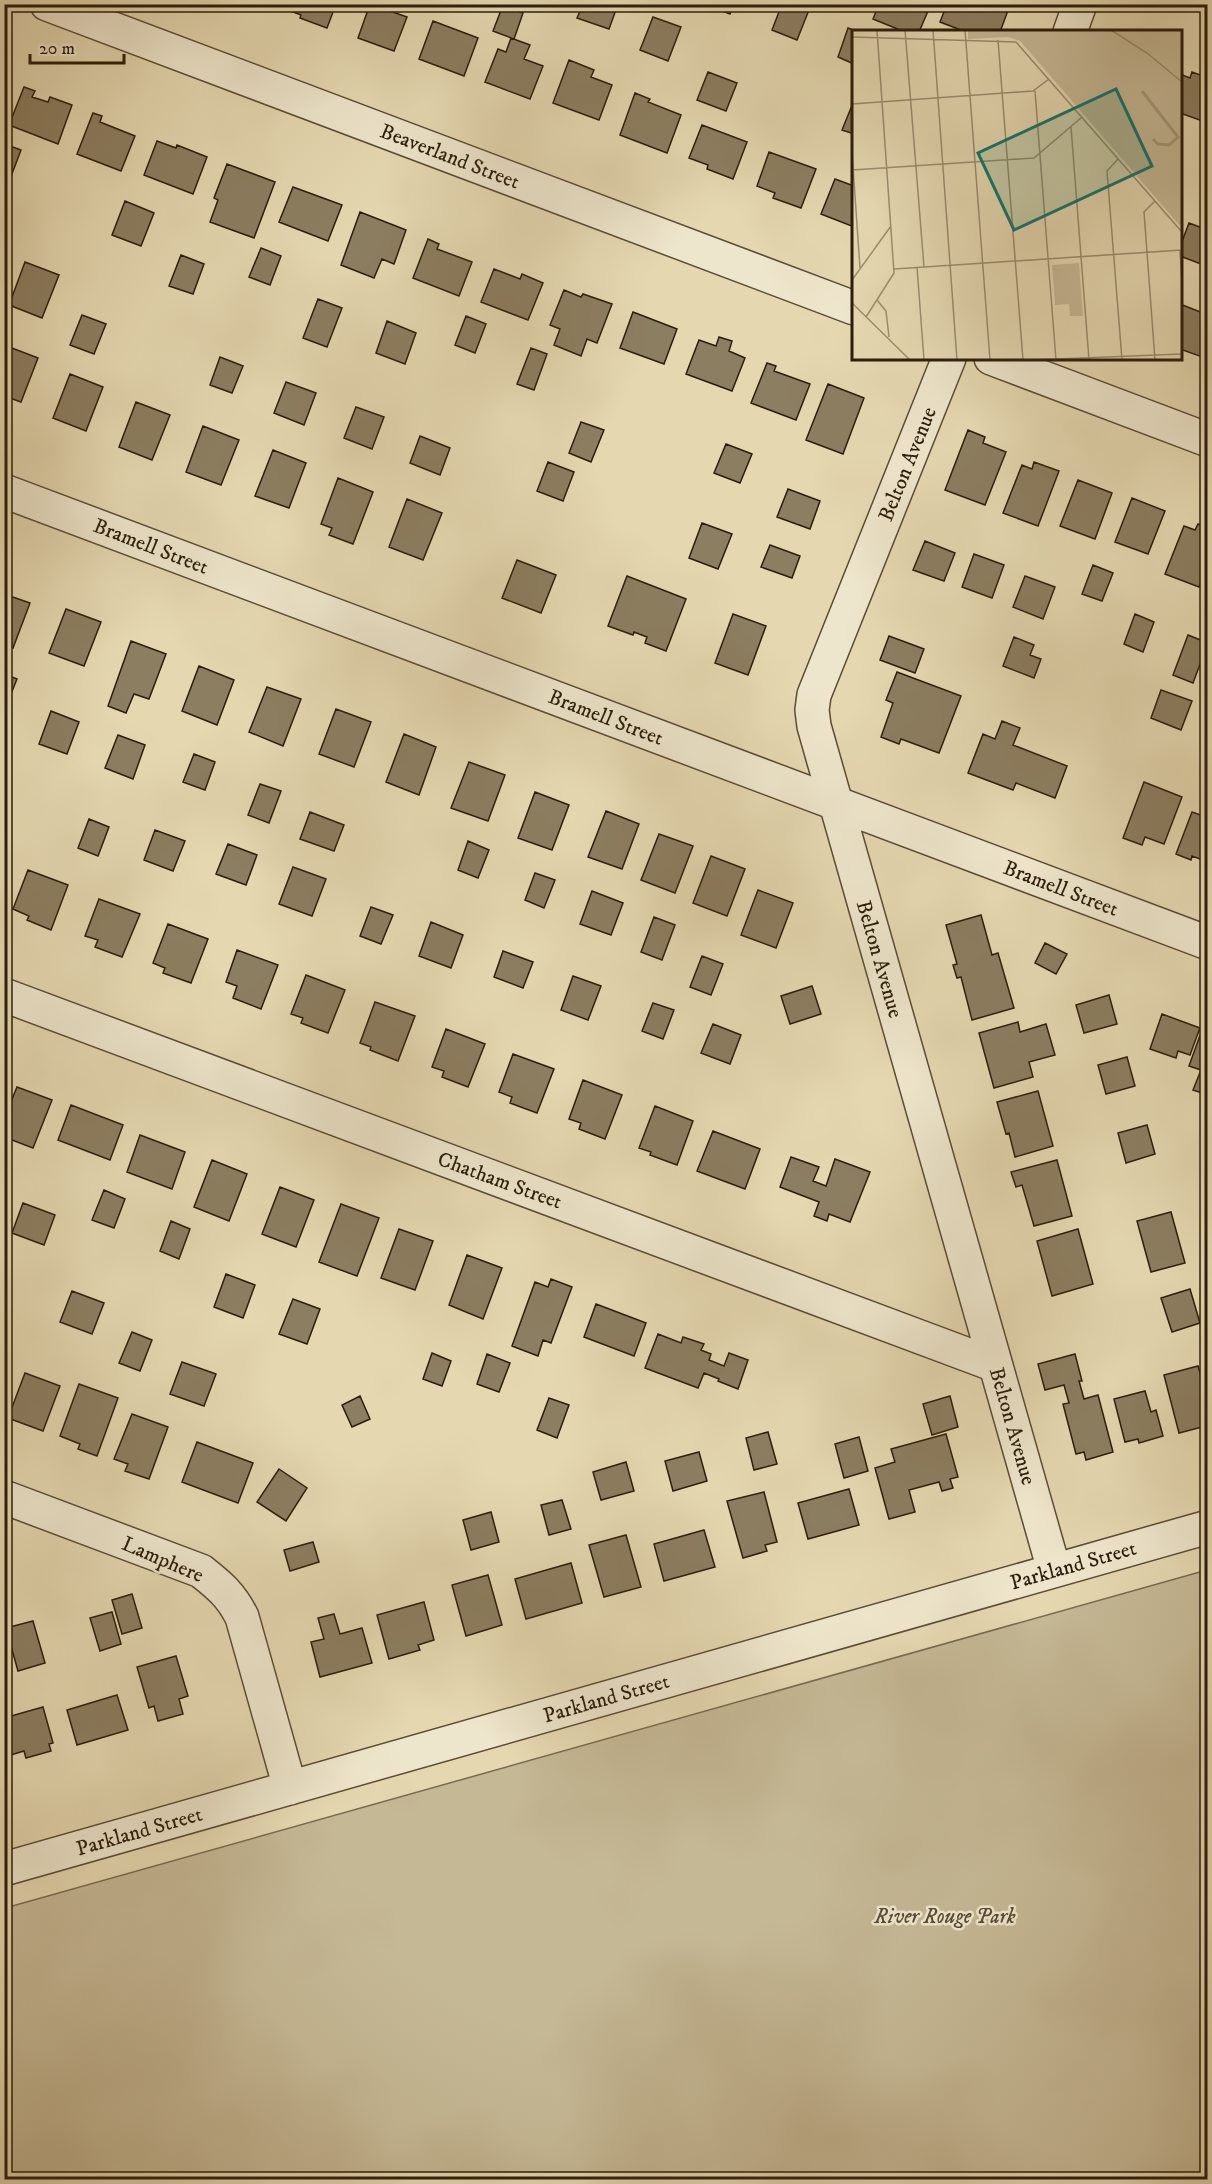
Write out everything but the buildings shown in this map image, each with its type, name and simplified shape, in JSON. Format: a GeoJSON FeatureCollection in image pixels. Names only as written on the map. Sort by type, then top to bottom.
{"type":"FeatureCollection","features":[{"type":"Feature","properties":{"kind":"street","name":"Beaverland Street"},"geometry":{"type":"LineString","coordinates":[[47,4],[852,307]]}},
{"type":"Feature","properties":{"kind":"street"},"geometry":{"type":"LineString","coordinates":[[1071,30],[1080,4]]}},
{"type":"Feature","properties":{"kind":"street","name":"Belton Avenue"},"geometry":{"type":"LineString","coordinates":[[948,360],[813,695],[812,710],[814,726],[1054,1570]]}},
{"type":"Feature","properties":{"kind":"street"},"geometry":{"type":"LineString","coordinates":[[996,360],[1208,440]]}},
{"type":"Feature","properties":{"kind":"street","name":"Bramell Street"},"geometry":{"type":"LineString","coordinates":[[4,491],[1208,943]]}},
{"type":"Feature","properties":{"kind":"street","name":"Chatham Street"},"geometry":{"type":"LineString","coordinates":[[4,995],[995,1365]]}},
{"type":"Feature","properties":{"kind":"street","name":"Lamphere"},"geometry":{"type":"LineString","coordinates":[[4,1497],[201,1571],[224,1588],[235,1602],[242,1617],[290,1788]]}},
{"type":"Feature","properties":{"kind":"street","name":"Parkland Street"},"geometry":{"type":"LineString","coordinates":[[4,1869],[1208,1527]]}},
{"type":"Feature","properties":{"kind":"green space","name":"River Rouge Park"},"geometry":{"type":"Polygon","coordinates":[[[1207,1570],[1207,2179],[5,2179],[5,1908],[1207,1570]]]}}]}
